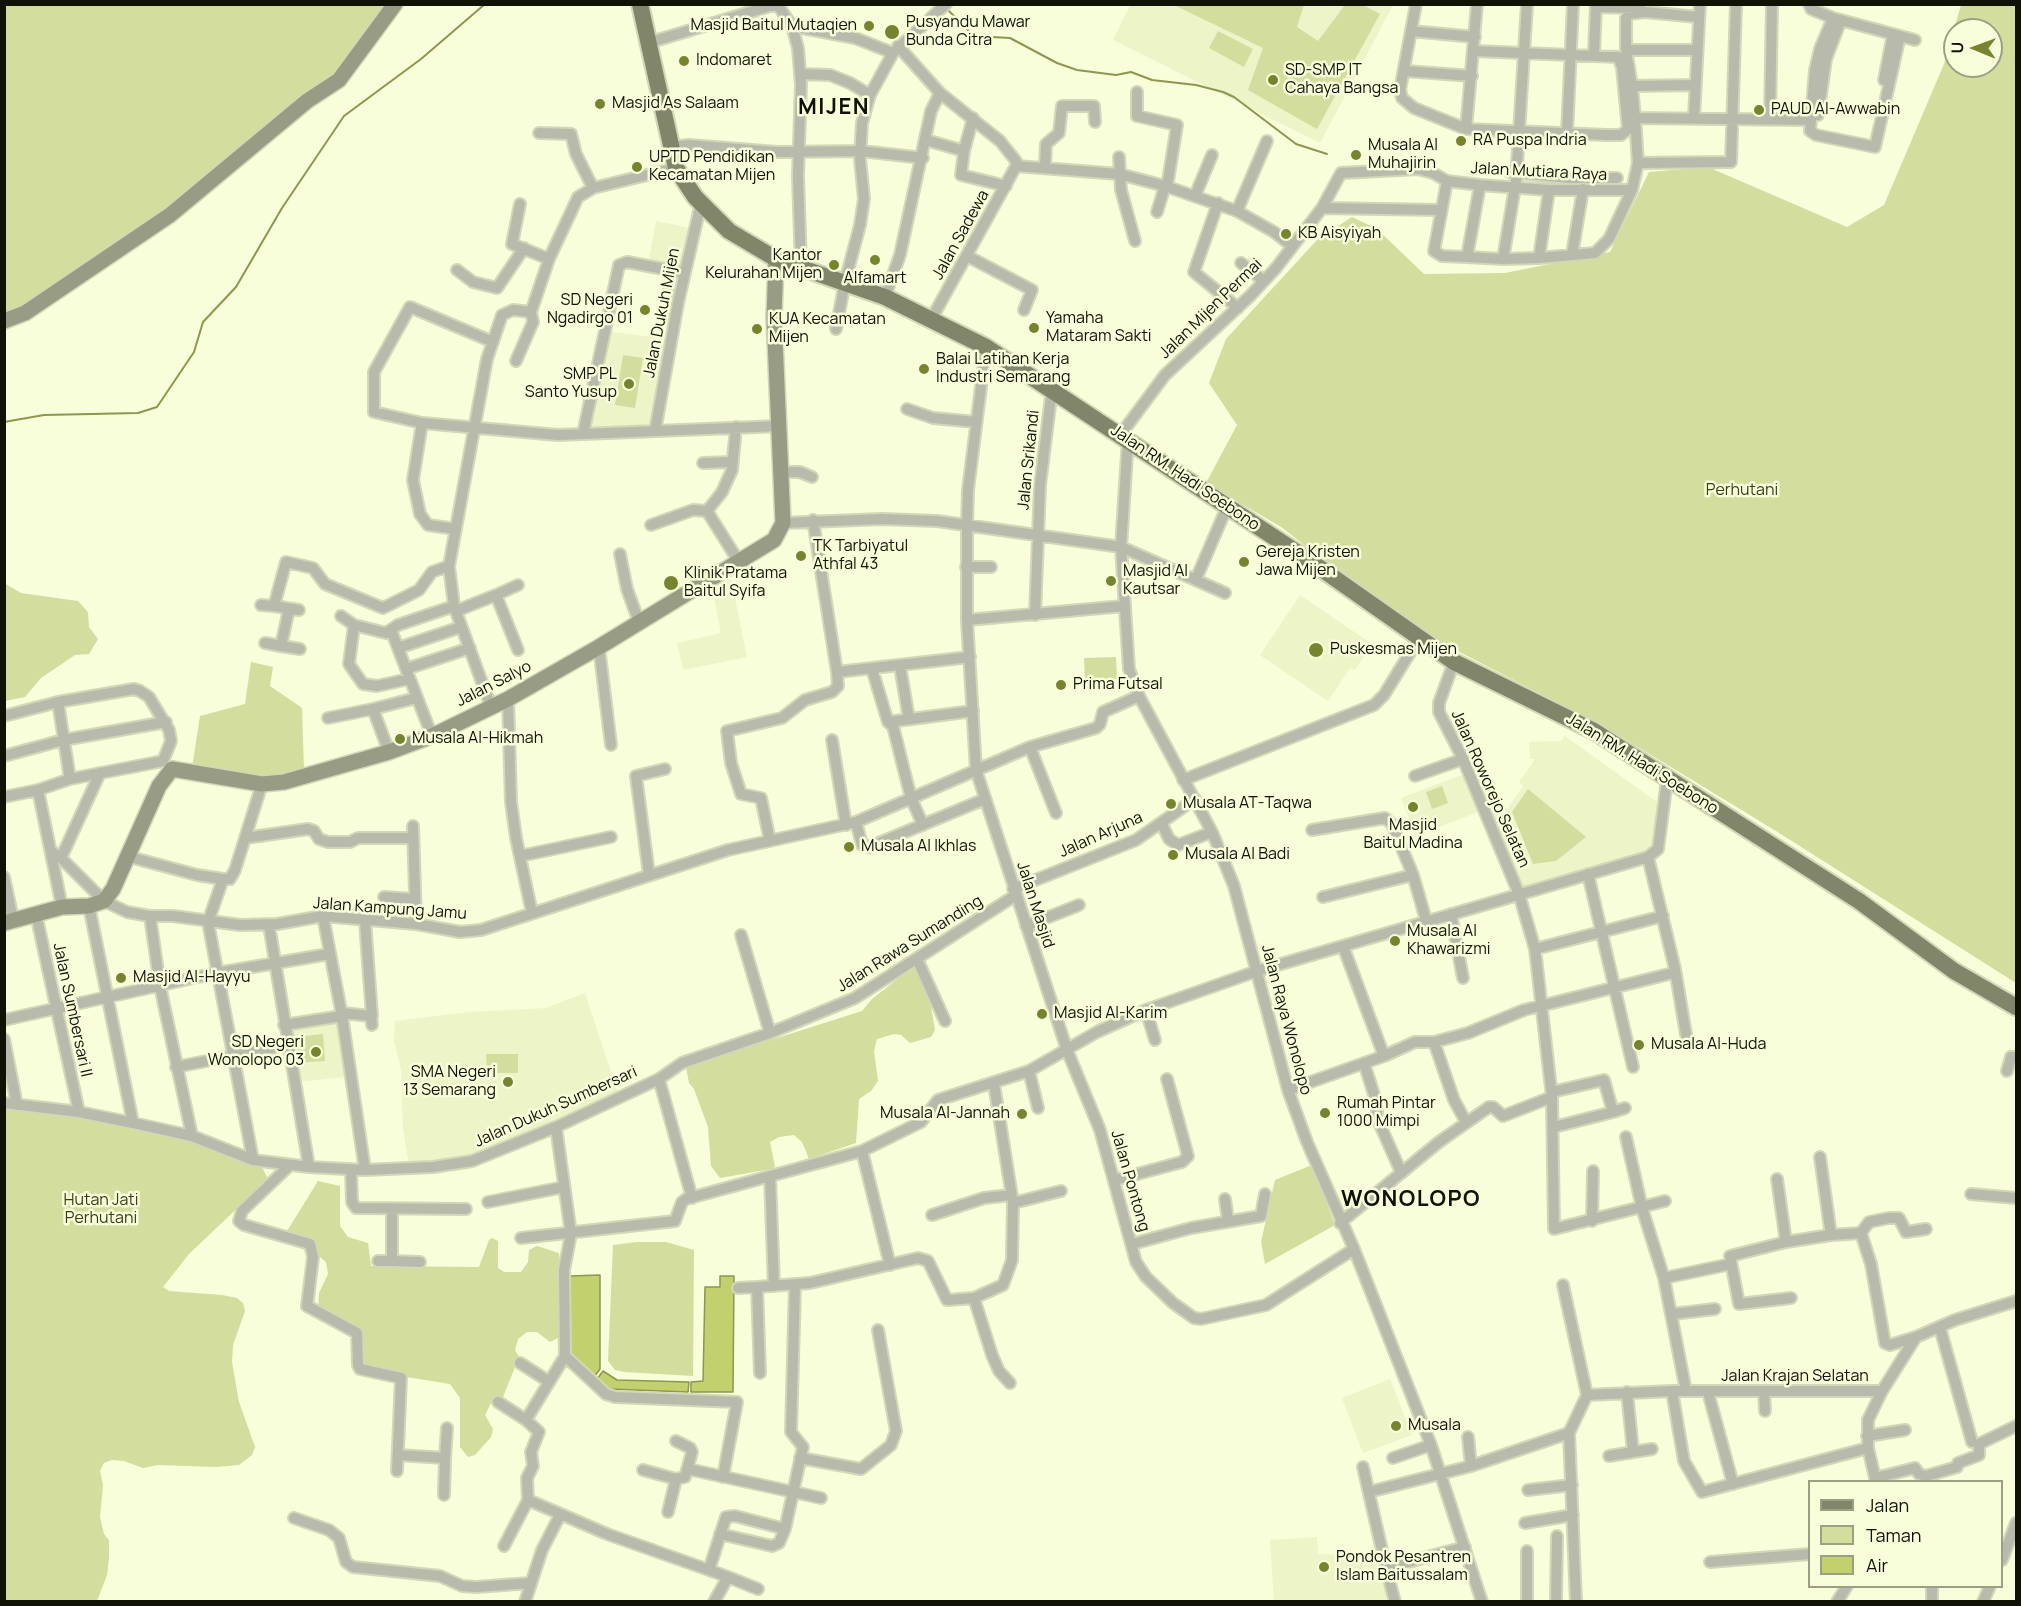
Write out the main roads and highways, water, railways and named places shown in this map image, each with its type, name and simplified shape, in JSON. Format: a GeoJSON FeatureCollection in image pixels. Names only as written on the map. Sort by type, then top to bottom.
{"type":"FeatureCollection","features":[{"type":"Feature","properties":{"kind":"main road","name":"Jalan RM. Hadi Soebono"},"geometry":{"type":"LineString","coordinates":[[640,4],[676,168],[701,203],[729,231],[776,259],[885,297],[932,318],[986,347],[1313,563],[1454,662],[1594,731],[1667,780],[1859,901],[1954,971],[2016,1007]]}},
{"type":"Feature","properties":{"kind":"water"},"geometry":{"type":"Polygon","coordinates":[[[600,1275],[600,1369],[594,1377],[569,1357],[570,1276],[600,1275]]]}},
{"type":"Feature","properties":{"kind":"water"},"geometry":{"type":"Polygon","coordinates":[[[720,1276],[734,1276],[733,1392],[691,1392],[691,1382],[703,1381],[705,1287],[720,1287],[720,1276]]]}},
{"type":"Feature","properties":{"kind":"water"},"geometry":{"type":"Polygon","coordinates":[[[603,1371],[617,1380],[689,1382],[688,1392],[608,1389],[597,1379],[603,1371]]]}},
{"type":"Feature","properties":{"kind":"waterway"},"geometry":{"type":"LineString","coordinates":[[4,422],[44,415],[138,413],[157,407],[194,352],[203,322],[236,287],[282,208],[344,116],[421,59],[485,4]]}},
{"type":"Feature","properties":{"kind":"waterway"},"geometry":{"type":"LineString","coordinates":[[947,9],[974,36],[1010,38],[1057,63],[1077,70],[1116,75],[1131,72],[1152,80],[1196,85],[1223,92],[1234,97],[1296,144],[1327,154]]}},
{"type":"Feature","properties":{"kind":"place","name":"Masjid Baitul Mutaqien"},"geometry":{"type":"Point","coordinates":[869,26]}},
{"type":"Feature","properties":{"kind":"place","name":"Pusyandu Mawar Bunda Citra"},"geometry":{"type":"Point","coordinates":[892,32]}},
{"type":"Feature","properties":{"kind":"place","name":"Indomaret"},"geometry":{"type":"Point","coordinates":[684,61]}},
{"type":"Feature","properties":{"kind":"place","name":"SD-SMP IT Cahaya Bangsa"},"geometry":{"type":"Point","coordinates":[1273,80]}},
{"type":"Feature","properties":{"kind":"place","name":"Masjid As Salaam"},"geometry":{"type":"Point","coordinates":[600,104]}},
{"type":"Feature","properties":{"kind":"place","name":"PAUD Al-Awwabin"},"geometry":{"type":"Point","coordinates":[1759,110]}},
{"type":"Feature","properties":{"kind":"place","name":"RA Puspa Indria"},"geometry":{"type":"Point","coordinates":[1461,141]}},
{"type":"Feature","properties":{"kind":"place","name":"Musala Al Muhajirin"},"geometry":{"type":"Point","coordinates":[1356,155]}},
{"type":"Feature","properties":{"kind":"place","name":"UPTD Pendidikan Kecamatan Mijen"},"geometry":{"type":"Point","coordinates":[637,167]}},
{"type":"Feature","properties":{"kind":"place","name":"KB Aisyiyah"},"geometry":{"type":"Point","coordinates":[1286,234]}},
{"type":"Feature","properties":{"kind":"place","name":"Alfamart"},"geometry":{"type":"Point","coordinates":[875,260]}},
{"type":"Feature","properties":{"kind":"place","name":"Kantor Kelurahan Mijen"},"geometry":{"type":"Point","coordinates":[834,265]}},
{"type":"Feature","properties":{"kind":"place","name":"SD Negeri Ngadirgo 01"},"geometry":{"type":"Point","coordinates":[645,310]}},
{"type":"Feature","properties":{"kind":"place","name":"Yamaha Mataram Sakti"},"geometry":{"type":"Point","coordinates":[1034,328]}},
{"type":"Feature","properties":{"kind":"place","name":"KUA Kecamatan Mijen"},"geometry":{"type":"Point","coordinates":[757,329]}},
{"type":"Feature","properties":{"kind":"place","name":"Balai Latihan Kerja Industri Semarang"},"geometry":{"type":"Point","coordinates":[924,369]}},
{"type":"Feature","properties":{"kind":"place","name":"SMP PL Santo Yusup"},"geometry":{"type":"Point","coordinates":[629,384]}},
{"type":"Feature","properties":{"kind":"place","name":"TK Tarbiyatul Athfal 43"},"geometry":{"type":"Point","coordinates":[801,556]}},
{"type":"Feature","properties":{"kind":"place","name":"Gereja Kristen Jawa Mijen"},"geometry":{"type":"Point","coordinates":[1244,562]}},
{"type":"Feature","properties":{"kind":"place","name":"Masjid Al Kautsar"},"geometry":{"type":"Point","coordinates":[1111,581]}},
{"type":"Feature","properties":{"kind":"place","name":"Klinik Pratama Baitul Syifa"},"geometry":{"type":"Point","coordinates":[671,583]}},
{"type":"Feature","properties":{"kind":"place","name":"Puskesmas Mijen"},"geometry":{"type":"Point","coordinates":[1316,650]}},
{"type":"Feature","properties":{"kind":"place","name":"Prima Futsal"},"geometry":{"type":"Point","coordinates":[1061,685]}},
{"type":"Feature","properties":{"kind":"place","name":"Musala Al-Hikmah"},"geometry":{"type":"Point","coordinates":[400,739]}},
{"type":"Feature","properties":{"kind":"place","name":"Musala AT-Taqwa"},"geometry":{"type":"Point","coordinates":[1171,804]}},
{"type":"Feature","properties":{"kind":"place","name":"Masjid Baitul Madina"},"geometry":{"type":"Point","coordinates":[1413,807]}},
{"type":"Feature","properties":{"kind":"place","name":"Musala Al Ikhlas"},"geometry":{"type":"Point","coordinates":[849,847]}},
{"type":"Feature","properties":{"kind":"place","name":"Musala Al Badi"},"geometry":{"type":"Point","coordinates":[1173,855]}},
{"type":"Feature","properties":{"kind":"place","name":"Musala Al Khawarizmi"},"geometry":{"type":"Point","coordinates":[1395,941]}},
{"type":"Feature","properties":{"kind":"place","name":"Masjid Al-Hayyu"},"geometry":{"type":"Point","coordinates":[121,978]}},
{"type":"Feature","properties":{"kind":"place","name":"Masjid Al-Karim"},"geometry":{"type":"Point","coordinates":[1042,1014]}},
{"type":"Feature","properties":{"kind":"place","name":"Musala Al-Huda"},"geometry":{"type":"Point","coordinates":[1639,1045]}},
{"type":"Feature","properties":{"kind":"place","name":"SD Negeri Wonolopo 03"},"geometry":{"type":"Point","coordinates":[316,1052]}},
{"type":"Feature","properties":{"kind":"place","name":"SMA Negeri 13 Semarang"},"geometry":{"type":"Point","coordinates":[508,1082]}},
{"type":"Feature","properties":{"kind":"place","name":"Rumah Pintar 1000 Mimpi"},"geometry":{"type":"Point","coordinates":[1325,1113]}},
{"type":"Feature","properties":{"kind":"place","name":"Musala Al-Jannah"},"geometry":{"type":"Point","coordinates":[1022,1114]}},
{"type":"Feature","properties":{"kind":"place","name":"Musala"},"geometry":{"type":"Point","coordinates":[1396,1426]}},
{"type":"Feature","properties":{"kind":"place","name":"Pondok Pesantren Islam Baitussalam"},"geometry":{"type":"Point","coordinates":[1324,1567]}},
{"type":"Feature","properties":{"kind":"district","name":"MIJEN"},"geometry":{"type":"Point","coordinates":[834,108]}},
{"type":"Feature","properties":{"kind":"district","name":"WONOLOPO"},"geometry":{"type":"Point","coordinates":[1411,1200]}},
{"type":"Feature","properties":{"kind":"park label","name":"Perhutani"},"geometry":{"type":"Point","coordinates":[1742,491]}},
{"type":"Feature","properties":{"kind":"park label","name":"Hutan Jati Perhutani"},"geometry":{"type":"Point","coordinates":[101,1210]}}]}
